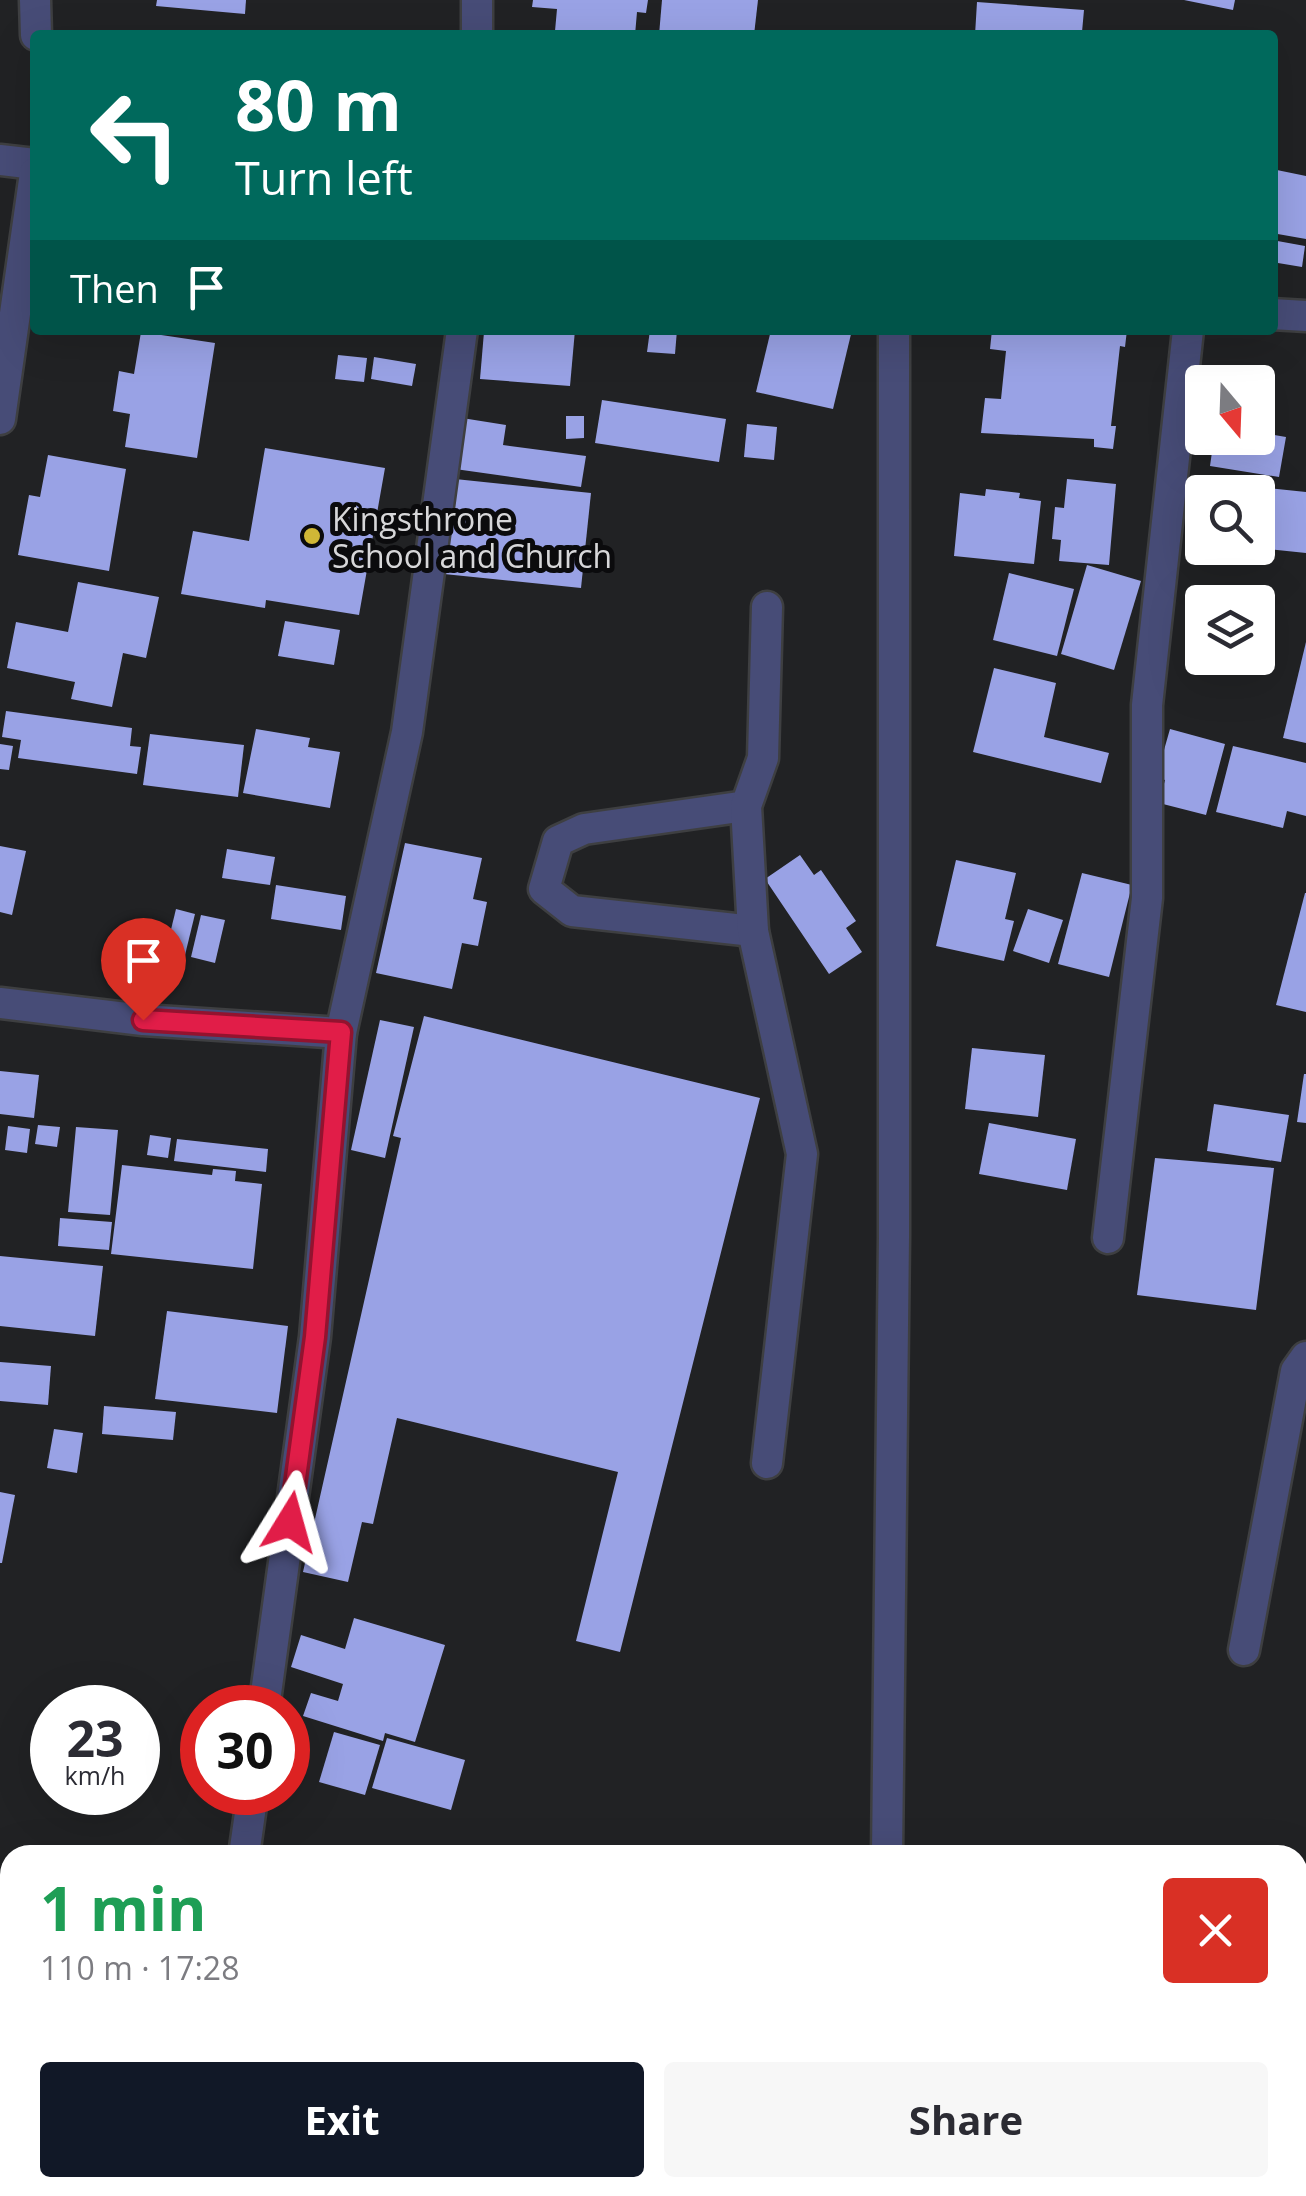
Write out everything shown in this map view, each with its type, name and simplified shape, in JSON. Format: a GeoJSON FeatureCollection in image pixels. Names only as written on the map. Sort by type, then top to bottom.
{"type":"FeatureCollection","features":[{"type":"Feature","properties":{"kind":"street"},"geometry":{"type":"LineString","coordinates":[[36,0],[36,30]]}},
{"type":"Feature","properties":{"kind":"street"},"geometry":{"type":"LineString","coordinates":[[477,0],[477,30]]}},
{"type":"Feature","properties":{"kind":"street"},"geometry":{"type":"LineString","coordinates":[[0,160],[30,163]]}},
{"type":"Feature","properties":{"kind":"street"},"geometry":{"type":"LineString","coordinates":[[0,419],[30,207]]}},
{"type":"Feature","properties":{"kind":"street"},"geometry":{"type":"LineString","coordinates":[[1278,314],[1306,316]]}},
{"type":"Feature","properties":{"kind":"street"},"geometry":{"type":"LineString","coordinates":[[267,1685],[315,1337],[341,1032],[407,732],[461,335]]}},
{"type":"Feature","properties":{"kind":"street"},"geometry":{"type":"LineString","coordinates":[[886,1845],[894,1257],[894,335]]}},
{"type":"Feature","properties":{"kind":"street"},"geometry":{"type":"LineString","coordinates":[[1108,1238],[1148,898],[1146,705],[1187,335]]}},
{"type":"Feature","properties":{"kind":"street"},"geometry":{"type":"LineString","coordinates":[[767,608],[763,758],[746,806],[753,930],[802,1154],[767,1463]]}},
{"type":"Feature","properties":{"kind":"street"},"geometry":{"type":"LineString","coordinates":[[746,806],[584,830],[558,841],[544,889],[572,911],[753,930]]}},
{"type":"Feature","properties":{"kind":"street"},"geometry":{"type":"LineString","coordinates":[[0,1002],[143,1020],[341,1032]]}},
{"type":"Feature","properties":{"kind":"street"},"geometry":{"type":"LineString","coordinates":[[1244,1650],[1296,1371],[1306,1357]]}},
{"type":"Feature","properties":{"kind":"street"},"geometry":{"type":"LineString","coordinates":[[245,1845],[250,1815]]}},
{"type":"Feature","properties":{"kind":"building"},"geometry":{"type":"Polygon","coordinates":[[[157,0],[246,0],[245,14],[156,6],[157,0]]]}},
{"type":"Feature","properties":{"kind":"building"},"geometry":{"type":"Polygon","coordinates":[[[533,0],[648,0],[646,13],[637,12],[635,30],[555,30],[557,9],[532,7],[533,0]]]}},
{"type":"Feature","properties":{"kind":"building"},"geometry":{"type":"Polygon","coordinates":[[[662,0],[758,0],[755,30],[659,30],[662,0]]]}},
{"type":"Feature","properties":{"kind":"building"},"geometry":{"type":"Polygon","coordinates":[[[1184,0],[1235,0],[1233,10],[1184,0]]]}},
{"type":"Feature","properties":{"kind":"building"},"geometry":{"type":"Polygon","coordinates":[[[977,2],[1084,10],[1082,30],[975,30],[977,2]]]}},
{"type":"Feature","properties":{"kind":"building"},"geometry":{"type":"Polygon","coordinates":[[[1278,170],[1306,176],[1306,239],[1278,234],[1278,170]]]}},
{"type":"Feature","properties":{"kind":"building"},"geometry":{"type":"Polygon","coordinates":[[[1278,241],[1305,246],[1302,267],[1278,263],[1278,241]]]}},
{"type":"Feature","properties":{"kind":"building"},"geometry":{"type":"Polygon","coordinates":[[[140,335],[215,343],[197,458],[125,447],[130,414],[113,411],[119,371],[134,374],[140,335]]]}},
{"type":"Feature","properties":{"kind":"building"},"geometry":{"type":"Polygon","coordinates":[[[484,335],[575,335],[570,386],[480,379],[484,335]]]}},
{"type":"Feature","properties":{"kind":"building"},"geometry":{"type":"Polygon","coordinates":[[[649,335],[677,335],[675,354],[647,352],[649,335]]]}},
{"type":"Feature","properties":{"kind":"building"},"geometry":{"type":"Polygon","coordinates":[[[770,335],[851,335],[833,409],[756,392],[770,335]]]}},
{"type":"Feature","properties":{"kind":"building"},"geometry":{"type":"Polygon","coordinates":[[[991,335],[1126,335],[1125,347],[1120,346],[1111,426],[1116,426],[1113,449],[1094,447],[1094,439],[981,433],[985,398],[1001,399],[1006,351],[990,349],[991,335]]]}},
{"type":"Feature","properties":{"kind":"building"},"geometry":{"type":"Polygon","coordinates":[[[338,355],[367,358],[364,382],[335,379],[338,355]]]}},
{"type":"Feature","properties":{"kind":"building"},"geometry":{"type":"Polygon","coordinates":[[[374,357],[416,364],[412,386],[371,379],[374,357]]]}},
{"type":"Feature","properties":{"kind":"building"},"geometry":{"type":"Polygon","coordinates":[[[602,400],[726,419],[719,462],[595,443],[602,400]]]}},
{"type":"Feature","properties":{"kind":"building"},"geometry":{"type":"Polygon","coordinates":[[[566,416],[584,416],[584,438],[566,439],[566,416]]]}},
{"type":"Feature","properties":{"kind":"building"},"geometry":{"type":"Polygon","coordinates":[[[462,418],[506,425],[503,445],[586,456],[581,487],[455,469],[462,418]]]}},
{"type":"Feature","properties":{"kind":"building"},"geometry":{"type":"Polygon","coordinates":[[[747,424],[777,427],[774,460],[744,457],[747,424]]]}},
{"type":"Feature","properties":{"kind":"building"},"geometry":{"type":"Polygon","coordinates":[[[1275,435],[1286,437],[1279,477],[1210,466],[1212,455],[1275,455],[1275,435]]]}},
{"type":"Feature","properties":{"kind":"building","name":"Kingsthrone School and Church"},"geometry":{"type":"Polygon","coordinates":[[[265,448],[385,468],[359,615],[266,600],[265,608],[181,594],[193,531],[249,541],[265,448]]]}},
{"type":"Feature","properties":{"kind":"building"},"geometry":{"type":"Polygon","coordinates":[[[48,455],[126,469],[109,571],[18,555],[29,495],[40,497],[48,455]]]}},
{"type":"Feature","properties":{"kind":"building"},"geometry":{"type":"Polygon","coordinates":[[[455,479],[591,493],[581,588],[444,574],[455,479]]]}},
{"type":"Feature","properties":{"kind":"building"},"geometry":{"type":"Polygon","coordinates":[[[1067,479],[1116,484],[1109,565],[1059,561],[1061,540],[1052,539],[1055,507],[1064,508],[1067,479]]]}},
{"type":"Feature","properties":{"kind":"building"},"geometry":{"type":"Polygon","coordinates":[[[986,489],[1020,493],[1019,498],[1041,501],[1034,564],[954,556],[960,493],[985,496],[986,489]]]}},
{"type":"Feature","properties":{"kind":"building"},"geometry":{"type":"Polygon","coordinates":[[[1275,489],[1306,492],[1306,553],[1275,550],[1275,489]]]}},
{"type":"Feature","properties":{"kind":"building"},"geometry":{"type":"Polygon","coordinates":[[[1087,565],[1141,581],[1114,670],[1061,654],[1087,565]]]}},
{"type":"Feature","properties":{"kind":"building"},"geometry":{"type":"Polygon","coordinates":[[[1009,573],[1074,589],[1057,656],[993,640],[1009,573]]]}},
{"type":"Feature","properties":{"kind":"building"},"geometry":{"type":"Polygon","coordinates":[[[78,582],[159,597],[146,658],[123,653],[112,707],[71,699],[75,682],[7,668],[16,622],[68,632],[78,582]]]}},
{"type":"Feature","properties":{"kind":"building"},"geometry":{"type":"Polygon","coordinates":[[[285,621],[340,630],[334,665],[278,656],[285,621]]]}},
{"type":"Feature","properties":{"kind":"building"},"geometry":{"type":"Polygon","coordinates":[[[1306,642],[1306,743],[1283,738],[1306,642]]]}},
{"type":"Feature","properties":{"kind":"building"},"geometry":{"type":"Polygon","coordinates":[[[994,668],[1056,683],[1044,737],[1109,753],[1101,783],[973,752],[994,668]]]}},
{"type":"Feature","properties":{"kind":"building"},"geometry":{"type":"Polygon","coordinates":[[[6,711],[132,728],[130,746],[141,747],[137,774],[18,758],[21,740],[2,737],[6,711]]]}},
{"type":"Feature","properties":{"kind":"building"},"geometry":{"type":"Polygon","coordinates":[[[256,729],[310,738],[308,747],[340,752],[330,808],[243,793],[256,729]]]}},
{"type":"Feature","properties":{"kind":"building"},"geometry":{"type":"Polygon","coordinates":[[[1170,729],[1225,744],[1206,815],[1159,803],[1165,780],[1156,778],[1170,729]]]}},
{"type":"Feature","properties":{"kind":"building"},"geometry":{"type":"Polygon","coordinates":[[[150,734],[244,745],[238,797],[143,785],[150,734]]]}},
{"type":"Feature","properties":{"kind":"building"},"geometry":{"type":"Polygon","coordinates":[[[0,744],[13,746],[9,770],[0,769],[0,744]]]}},
{"type":"Feature","properties":{"kind":"building"},"geometry":{"type":"Polygon","coordinates":[[[1233,746],[1306,763],[1306,816],[1287,811],[1283,828],[1216,812],[1233,746]]]}},
{"type":"Feature","properties":{"kind":"building"},"geometry":{"type":"Polygon","coordinates":[[[405,843],[482,858],[473,899],[487,902],[478,946],[462,943],[452,989],[376,973],[405,843]]]}},
{"type":"Feature","properties":{"kind":"building"},"geometry":{"type":"Polygon","coordinates":[[[0,846],[26,851],[12,915],[0,912],[0,846]]]}},
{"type":"Feature","properties":{"kind":"building"},"geometry":{"type":"Polygon","coordinates":[[[227,849],[275,857],[270,885],[222,878],[227,849]]]}},
{"type":"Feature","properties":{"kind":"building"},"geometry":{"type":"Polygon","coordinates":[[[800,855],[814,875],[821,870],[856,921],[846,928],[862,952],[829,974],[765,879],[800,855]]]}},
{"type":"Feature","properties":{"kind":"building"},"geometry":{"type":"Polygon","coordinates":[[[956,860],[1016,873],[1005,919],[1014,921],[1004,961],[936,946],[956,860]]]}},
{"type":"Feature","properties":{"kind":"building"},"geometry":{"type":"Polygon","coordinates":[[[1082,873],[1132,885],[1109,977],[1058,964],[1082,873]]]}},
{"type":"Feature","properties":{"kind":"building"},"geometry":{"type":"Polygon","coordinates":[[[276,885],[346,896],[341,930],[271,919],[276,885]]]}},
{"type":"Feature","properties":{"kind":"building"},"geometry":{"type":"Polygon","coordinates":[[[1306,893],[1306,1012],[1276,1005],[1306,893]]]}},
{"type":"Feature","properties":{"kind":"building"},"geometry":{"type":"Polygon","coordinates":[[[176,909],[195,914],[185,955],[166,950],[176,909]]]}},
{"type":"Feature","properties":{"kind":"building"},"geometry":{"type":"Polygon","coordinates":[[[1028,909],[1063,920],[1049,963],[1013,951],[1028,909]]]}},
{"type":"Feature","properties":{"kind":"building"},"geometry":{"type":"Polygon","coordinates":[[[201,915],[225,920],[215,963],[191,957],[201,915]]]}},
{"type":"Feature","properties":{"kind":"building"},"geometry":{"type":"Polygon","coordinates":[[[424,1016],[760,1098],[620,1652],[576,1641],[618,1472],[397,1418],[373,1524],[362,1522],[348,1582],[303,1572],[401,1138],[393,1136],[424,1016]]]}},
{"type":"Feature","properties":{"kind":"building"},"geometry":{"type":"Polygon","coordinates":[[[380,1020],[414,1027],[385,1158],[351,1150],[380,1020]]]}},
{"type":"Feature","properties":{"kind":"building"},"geometry":{"type":"Polygon","coordinates":[[[972,1048],[1045,1055],[1038,1117],[965,1109],[972,1048]]]}},
{"type":"Feature","properties":{"kind":"building"},"geometry":{"type":"Polygon","coordinates":[[[0,1071],[39,1075],[34,1118],[0,1114],[0,1071]]]}},
{"type":"Feature","properties":{"kind":"building"},"geometry":{"type":"Polygon","coordinates":[[[1306,1074],[1306,1123],[1297,1122],[1306,1074]]]}},
{"type":"Feature","properties":{"kind":"building"},"geometry":{"type":"Polygon","coordinates":[[[1214,1104],[1289,1115],[1281,1162],[1207,1151],[1214,1104]]]}},
{"type":"Feature","properties":{"kind":"building"},"geometry":{"type":"Polygon","coordinates":[[[989,1123],[1076,1139],[1067,1190],[979,1174],[989,1123]]]}},
{"type":"Feature","properties":{"kind":"building"},"geometry":{"type":"Polygon","coordinates":[[[38,1125],[60,1127],[57,1147],[35,1144],[38,1125]]]}},
{"type":"Feature","properties":{"kind":"building"},"geometry":{"type":"Polygon","coordinates":[[[8,1126],[30,1129],[27,1153],[5,1150],[8,1126]]]}},
{"type":"Feature","properties":{"kind":"building"},"geometry":{"type":"Polygon","coordinates":[[[76,1127],[118,1130],[110,1215],[68,1212],[76,1127]]]}},
{"type":"Feature","properties":{"kind":"building"},"geometry":{"type":"Polygon","coordinates":[[[150,1135],[171,1138],[168,1158],[147,1155],[150,1135]]]}},
{"type":"Feature","properties":{"kind":"building"},"geometry":{"type":"Polygon","coordinates":[[[177,1139],[268,1149],[266,1172],[174,1161],[177,1139]]]}},
{"type":"Feature","properties":{"kind":"building"},"geometry":{"type":"Polygon","coordinates":[[[1155,1158],[1274,1168],[1256,1310],[1137,1295],[1155,1158]]]}},
{"type":"Feature","properties":{"kind":"building"},"geometry":{"type":"Polygon","coordinates":[[[122,1165],[212,1175],[213,1169],[236,1171],[235,1181],[262,1184],[253,1269],[111,1254],[122,1165]]]}},
{"type":"Feature","properties":{"kind":"building"},"geometry":{"type":"Polygon","coordinates":[[[60,1218],[112,1222],[109,1250],[58,1246],[60,1218]]]}},
{"type":"Feature","properties":{"kind":"building"},"geometry":{"type":"Polygon","coordinates":[[[0,1256],[103,1266],[95,1336],[0,1326],[0,1256]]]}},
{"type":"Feature","properties":{"kind":"building"},"geometry":{"type":"Polygon","coordinates":[[[167,1311],[288,1326],[277,1413],[155,1399],[167,1311]]]}},
{"type":"Feature","properties":{"kind":"building"},"geometry":{"type":"Polygon","coordinates":[[[0,1362],[51,1366],[48,1405],[0,1401],[0,1362]]]}},
{"type":"Feature","properties":{"kind":"building"},"geometry":{"type":"Polygon","coordinates":[[[104,1406],[176,1412],[173,1440],[102,1434],[104,1406]]]}},
{"type":"Feature","properties":{"kind":"building"},"geometry":{"type":"Polygon","coordinates":[[[54,1429],[83,1433],[77,1473],[47,1468],[54,1429]]]}},
{"type":"Feature","properties":{"kind":"building"},"geometry":{"type":"Polygon","coordinates":[[[0,1492],[15,1495],[2,1563],[0,1563],[0,1492]]]}},
{"type":"Feature","properties":{"kind":"building"},"geometry":{"type":"Polygon","coordinates":[[[354,1618],[445,1645],[415,1742],[385,1733],[383,1741],[310,1718],[311,1693],[338,1701],[343,1684],[291,1667],[301,1635],[345,1649],[354,1618]]]}},
{"type":"Feature","properties":{"kind":"building"},"geometry":{"type":"Polygon","coordinates":[[[334,1732],[380,1745],[365,1795],[319,1782],[334,1732]]]}},
{"type":"Feature","properties":{"kind":"building"},"geometry":{"type":"Polygon","coordinates":[[[387,1738],[465,1760],[451,1810],[372,1788],[387,1738]]]}},
{"type":"Feature","properties":{"kind":"place","name":"Kingsthrone School and Church"},"geometry":{"type":"Point","coordinates":[312,536]}},
{"type":"Feature","properties":{"kind":"route"},"geometry":{"type":"LineString","coordinates":[[143,1020],[341,1032],[315,1337],[290,1522]]}}]}
